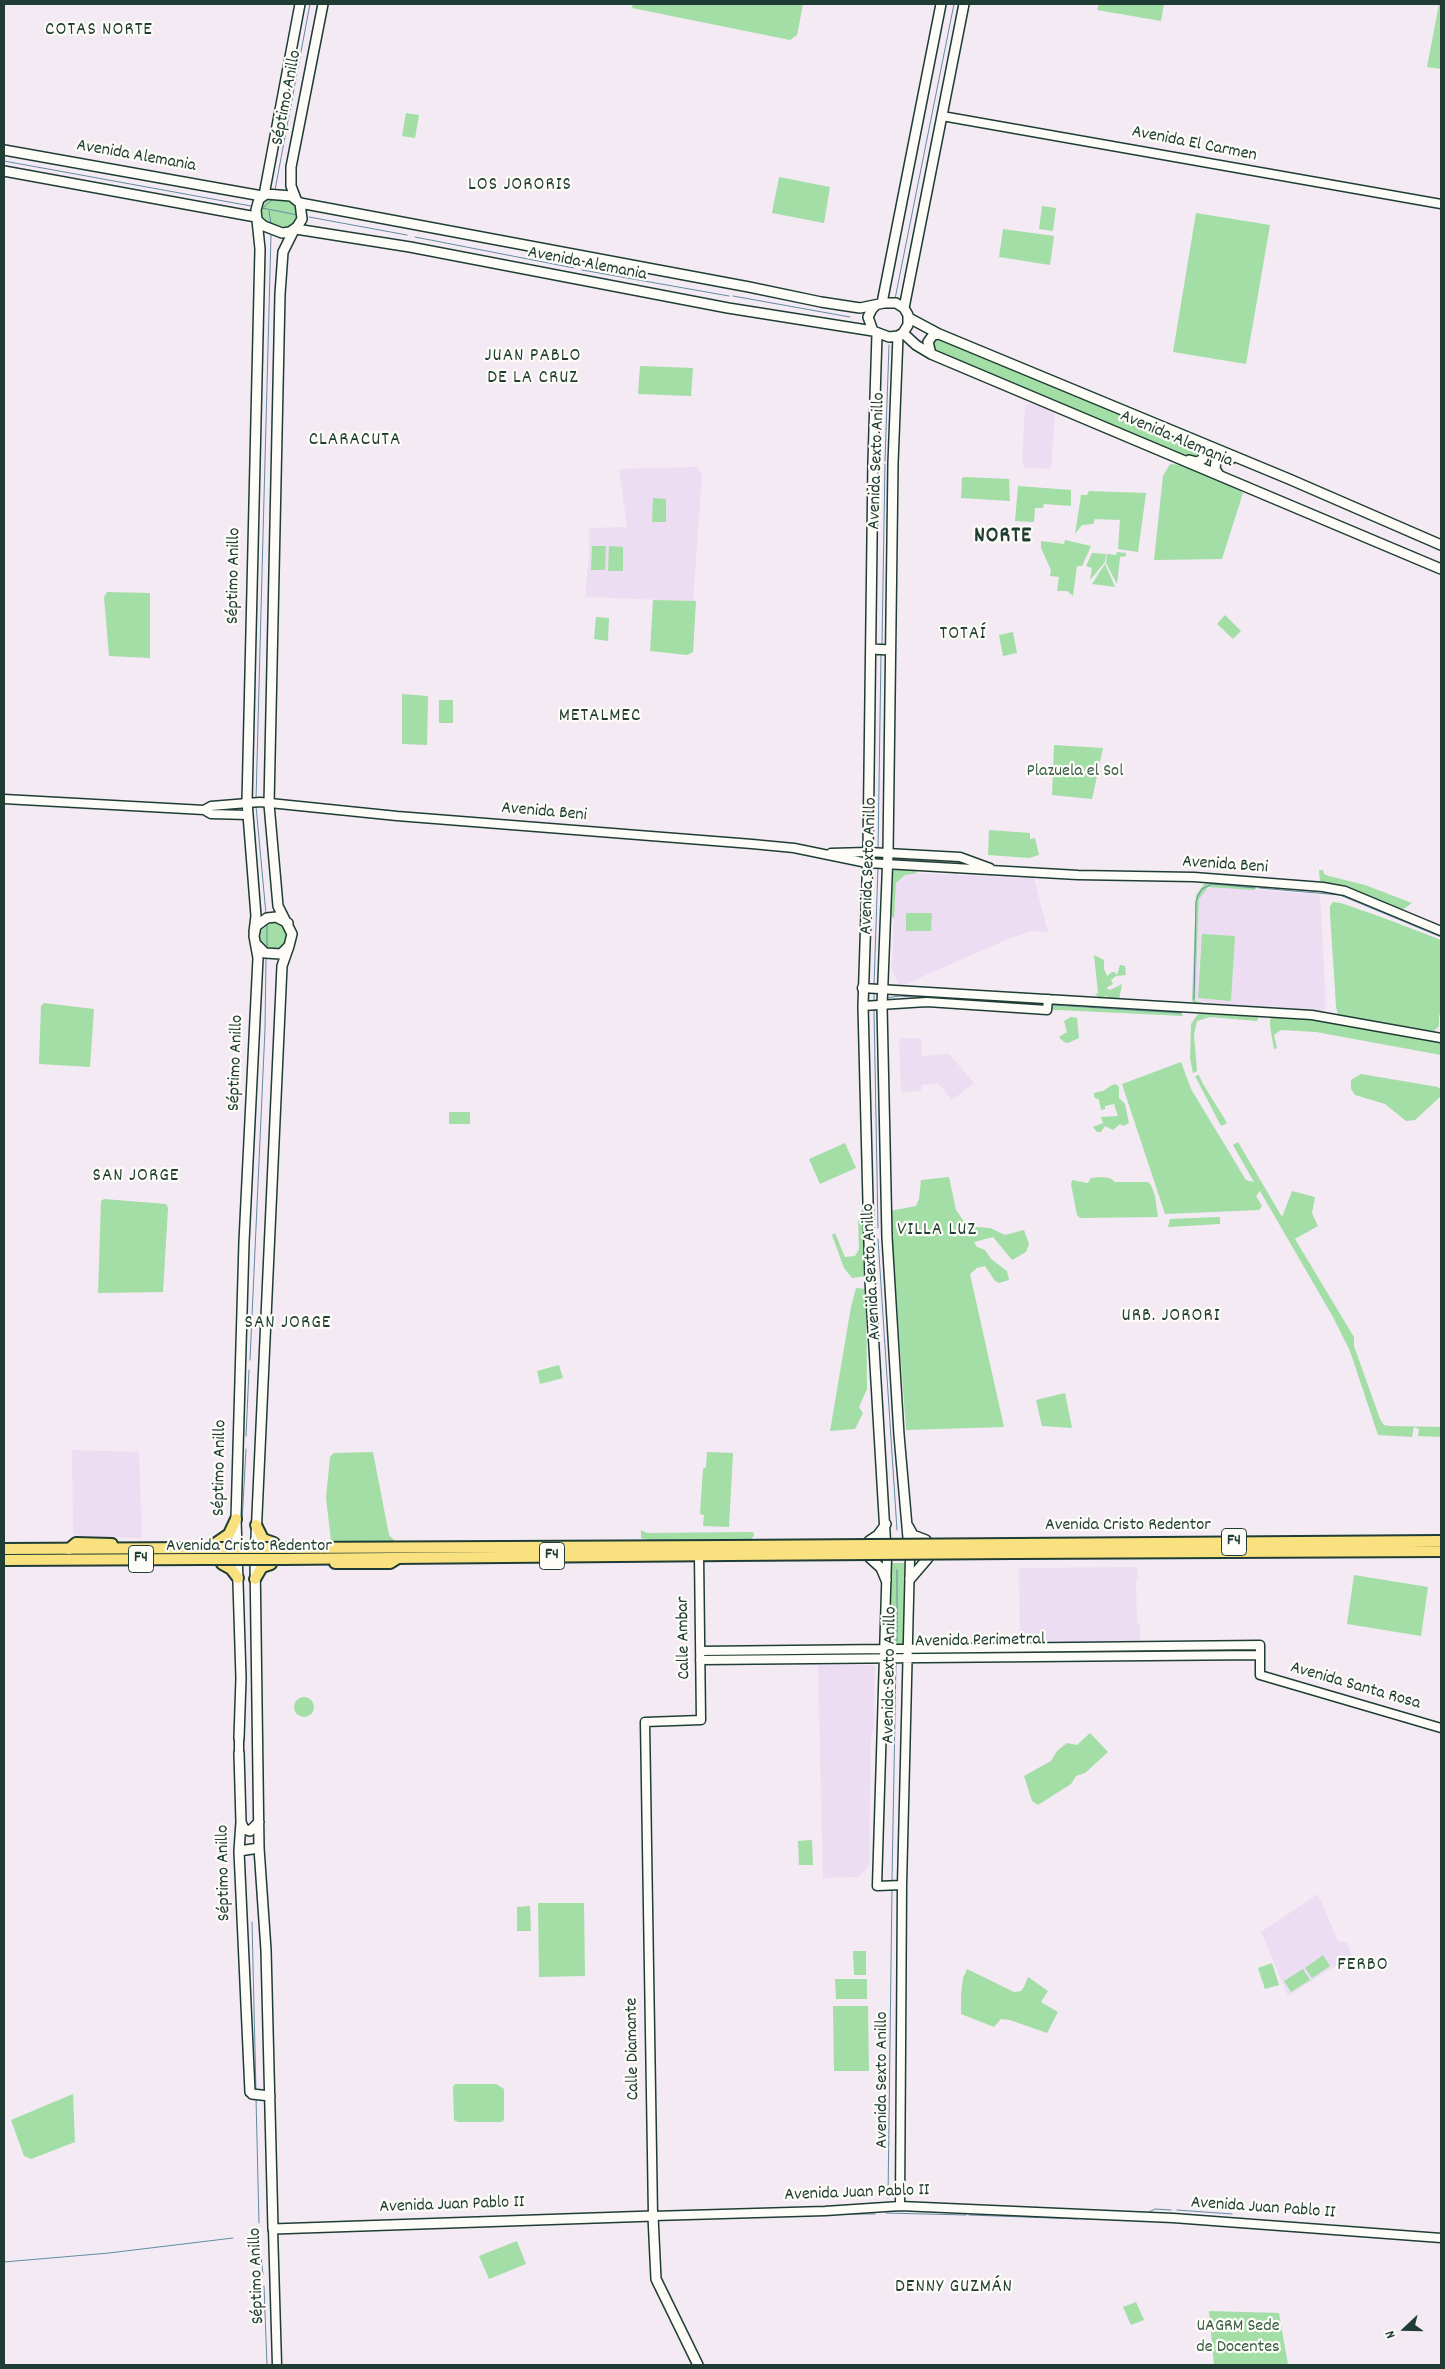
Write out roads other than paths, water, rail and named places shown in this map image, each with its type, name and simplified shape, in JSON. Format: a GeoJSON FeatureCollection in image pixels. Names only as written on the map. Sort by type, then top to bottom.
{"type":"FeatureCollection","features":[{"type":"Feature","properties":{"kind":"main road","name":"Séptimo Anillo"},"geometry":{"type":"LineString","coordinates":[[263,195],[300,4]]}},
{"type":"Feature","properties":{"kind":"main road","name":"Séptimo Anillo"},"geometry":{"type":"LineString","coordinates":[[298,201],[291,186],[290,167],[323,4]]}},
{"type":"Feature","properties":{"kind":"main road"},"geometry":{"type":"LineString","coordinates":[[879,304],[942,4]]}},
{"type":"Feature","properties":{"kind":"main road"},"geometry":{"type":"LineString","coordinates":[[904,308],[964,4]]}},
{"type":"Feature","properties":{"kind":"main road","name":"Avenida Alemania"},"geometry":{"type":"LineString","coordinates":[[4,150],[263,195]]}},
{"type":"Feature","properties":{"kind":"main road"},"geometry":{"type":"LineString","coordinates":[[4,171],[257,219],[264,226],[283,233],[295,230],[302,217],[298,201],[284,195],[263,195],[257,204],[257,219]]}},
{"type":"Feature","properties":{"kind":"main road","name":"Avenida Alemania"},"geometry":{"type":"LineString","coordinates":[[298,201],[742,285],[822,302],[860,308],[879,304]]}},
{"type":"Feature","properties":{"kind":"main road","name":"Séptimo Anillo"},"geometry":{"type":"LineString","coordinates":[[257,219],[260,249],[257,803],[278,906],[288,923]]}},
{"type":"Feature","properties":{"kind":"main road","name":"Séptimo Anillo"},"geometry":{"type":"LineString","coordinates":[[254,932],[256,916],[248,815],[257,803],[283,252],[295,230]]}},
{"type":"Feature","properties":{"kind":"main road","name":"Avenida Alemania"},"geometry":{"type":"LineString","coordinates":[[295,230],[410,247],[728,308],[875,333]]}},
{"type":"Feature","properties":{"kind":"main road"},"geometry":{"type":"LineString","coordinates":[[879,304],[896,304],[904,308],[909,318],[901,334],[886,337],[875,333],[868,318],[872,309],[879,304]]}},
{"type":"Feature","properties":{"kind":"main road","name":"Avenida Alemania"},"geometry":{"type":"LineString","coordinates":[[909,318],[939,334],[1198,441],[1441,545]]}},
{"type":"Feature","properties":{"kind":"main road","name":"Avenida Sexto Anillo"},"geometry":{"type":"LineString","coordinates":[[875,333],[886,853],[879,988],[886,1223],[899,1435],[910,1558]]}},
{"type":"Feature","properties":{"kind":"main road","name":"Avenida Alemania"},"geometry":{"type":"LineString","coordinates":[[901,334],[931,354],[1441,569]]}},
{"type":"Feature","properties":{"kind":"main road","name":"Avenida Sexto Anillo"},"geometry":{"type":"LineString","coordinates":[[887,1558],[868,1238],[864,988],[869,852],[901,334]]}},
{"type":"Feature","properties":{"kind":"main road"},"geometry":{"type":"LineString","coordinates":[[931,354],[928,342],[939,334]]}},
{"type":"Feature","properties":{"kind":"main road"},"geometry":{"type":"LineString","coordinates":[[1174,457],[1194,462],[1203,460],[1204,451],[1198,441]]}},
{"type":"Feature","properties":{"kind":"main road"},"geometry":{"type":"LineString","coordinates":[[1220,476],[1215,469],[1215,463],[1218,458],[1223,457],[1262,468]]}},
{"type":"Feature","properties":{"kind":"main road"},"geometry":{"type":"LineString","coordinates":[[266,918],[280,918],[288,923],[292,934],[290,946],[281,954],[265,953],[256,944],[254,932],[266,918]]}},
{"type":"Feature","properties":{"kind":"main road","name":"Séptimo Anillo"},"geometry":{"type":"LineString","coordinates":[[232,1544],[236,1519],[244,1242],[258,958],[256,944]]}},
{"type":"Feature","properties":{"kind":"main road","name":"Séptimo Anillo"},"geometry":{"type":"LineString","coordinates":[[259,1544],[256,1525],[282,966],[290,946]]}},
{"type":"Feature","properties":{"kind":"main road"},"geometry":{"type":"LineString","coordinates":[[868,1223],[874,1228],[881,1228],[886,1223]]}},
{"type":"Feature","properties":{"kind":"main road"},"geometry":{"type":"LineString","coordinates":[[868,1238],[874,1233],[882,1232],[887,1237]]}},
{"type":"Feature","properties":{"kind":"main road"},"geometry":{"type":"LineString","coordinates":[[216,1544],[229,1534],[236,1519]]}},
{"type":"Feature","properties":{"kind":"main road"},"geometry":{"type":"LineString","coordinates":[[886,1524],[878,1535],[869,1542],[878,1549],[870,1558],[881,1568],[886,1580]]}},
{"type":"Feature","properties":{"kind":"main road"},"geometry":{"type":"LineString","coordinates":[[256,1525],[263,1540],[279,1550]]}},
{"type":"Feature","properties":{"kind":"main road"},"geometry":{"type":"LineString","coordinates":[[907,1525],[913,1535],[926,1540],[918,1548],[921,1554],[928,1558],[910,1579]]}},
{"type":"Feature","properties":{"kind":"main road","name":"Avenida Cristo Redentor"},"geometry":{"type":"LineString","coordinates":[[703,1552],[726,1542],[1016,1540],[1027,1548],[1441,1541]]}},
{"type":"Feature","properties":{"kind":"main road","name":"Avenida Cristo Redentor"},"geometry":{"type":"LineString","coordinates":[[69,1549],[76,1544],[259,1544],[279,1550],[398,1553],[1014,1548],[1441,1551]]}},
{"type":"Feature","properties":{"kind":"main road"},"geometry":{"type":"LineString","coordinates":[[232,1544],[234,1556],[230,1564],[231,1569],[238,1578]]}},
{"type":"Feature","properties":{"kind":"main road"},"geometry":{"type":"LineString","coordinates":[[255,1579],[263,1564],[258,1556],[259,1544]]}},
{"type":"Feature","properties":{"kind":"main road","name":"Avenida Cristo Redentor"},"geometry":{"type":"LineString","coordinates":[[4,1560],[70,1560],[388,1544],[398,1553]]}},
{"type":"Feature","properties":{"kind":"main road","name":"Avenida Cristo Redentor"},"geometry":{"type":"LineString","coordinates":[[703,1552],[722,1559],[928,1558],[1017,1556],[1027,1548]]}},
{"type":"Feature","properties":{"kind":"main road","name":"Avenida Cristo Redentor"},"geometry":{"type":"LineString","coordinates":[[4,1549],[69,1549],[203,1554]]}},
{"type":"Feature","properties":{"kind":"main road","name":"Avenida Cristo Redentor"},"geometry":{"type":"LineString","coordinates":[[70,1560],[78,1564],[390,1563],[398,1553]]}},
{"type":"Feature","properties":{"kind":"main road","name":"Séptimo Anillo"},"geometry":{"type":"LineString","coordinates":[[230,1564],[238,1578],[241,1678],[238,1738]]}},
{"type":"Feature","properties":{"kind":"main road","name":"Séptimo Anillo"},"geometry":{"type":"LineString","coordinates":[[263,1564],[255,1579],[259,1848],[266,1950],[273,2228]]}},
{"type":"Feature","properties":{"kind":"main road","name":"Séptimo Anillo"},"geometry":{"type":"LineString","coordinates":[[239,1753],[241,1822],[239,1852],[253,2094],[270,2096]]}},
{"type":"Feature","properties":{"kind":"main road"},"geometry":{"type":"LineString","coordinates":[[241,1822],[244,1829],[250,1832],[259,1822]]}},
{"type":"Feature","properties":{"kind":"main road"},"geometry":{"type":"LineString","coordinates":[[239,1852],[259,1848]]}},
{"type":"Feature","properties":{"kind":"main road","name":"Avenida Juan Pablo II"},"geometry":{"type":"LineString","coordinates":[[273,2228],[654,2220]]}},
{"type":"Feature","properties":{"kind":"main road","name":"Calle Diamante"},"geometry":{"type":"LineString","coordinates":[[654,2220],[656,2279],[698,2365]]}},
{"type":"Feature","properties":{"kind":"street","name":"Avenida El Carmen"},"geometry":{"type":"LineString","coordinates":[[942,116],[1441,204]]}},
{"type":"Feature","properties":{"kind":"street"},"geometry":{"type":"LineString","coordinates":[[4,798],[204,810],[211,814],[248,815]]}},
{"type":"Feature","properties":{"kind":"street","name":"Avenida Beni"},"geometry":{"type":"LineString","coordinates":[[204,810],[211,806],[257,803],[794,848],[869,863],[1078,875],[1194,877],[1335,888],[1441,931]]}},
{"type":"Feature","properties":{"kind":"street","name":"Avenida Beni"},"geometry":{"type":"LineString","coordinates":[[815,853],[869,852],[960,857],[999,871]]}},
{"type":"Feature","properties":{"kind":"street"},"geometry":{"type":"LineString","coordinates":[[864,988],[1332,1017],[1441,1038]]}},
{"type":"Feature","properties":{"kind":"street"},"geometry":{"type":"LineString","coordinates":[[865,1006],[927,1002],[1047,1010],[1048,999]]}},
{"type":"Feature","properties":{"kind":"street","name":"Calle Ambar"},"geometry":{"type":"LineString","coordinates":[[645,1722],[701,1720],[700,1651],[703,1552]]}},
{"type":"Feature","properties":{"kind":"street","name":"Avenida Sexto Anillo"},"geometry":{"type":"LineString","coordinates":[[887,1558],[877,1886],[902,1885]]}},
{"type":"Feature","properties":{"kind":"street","name":"Avenida Sexto Anillo"},"geometry":{"type":"LineString","coordinates":[[900,2206],[902,1885],[910,1558]]}},
{"type":"Feature","properties":{"kind":"street","name":"Avenida Perimetral"},"geometry":{"type":"LineString","coordinates":[[700,1651],[1260,1645],[1260,1655],[700,1660]]}},
{"type":"Feature","properties":{"kind":"street"},"geometry":{"type":"LineString","coordinates":[[1163,1646],[1163,1656]]}},
{"type":"Feature","properties":{"kind":"street"},"geometry":{"type":"LineString","coordinates":[[1060,1647],[1061,1656]]}},
{"type":"Feature","properties":{"kind":"street"},"geometry":{"type":"LineString","coordinates":[[945,1648],[945,1658]]}},
{"type":"Feature","properties":{"kind":"street"},"geometry":{"type":"LineString","coordinates":[[1003,1648],[1004,1657]]}},
{"type":"Feature","properties":{"kind":"street","name":"Avenida Santa Rosa"},"geometry":{"type":"LineString","coordinates":[[1260,1655],[1260,1675],[1441,1728]]}},
{"type":"Feature","properties":{"kind":"street","name":"Calle Diamante"},"geometry":{"type":"LineString","coordinates":[[645,1722],[654,2220]]}},
{"type":"Feature","properties":{"kind":"street","name":"Séptimo Anillo"},"geometry":{"type":"LineString","coordinates":[[238,1738],[239,1753]]}},
{"type":"Feature","properties":{"kind":"street","name":"Avenida Juan Pablo II"},"geometry":{"type":"LineString","coordinates":[[654,2220],[900,2206],[1172,2218],[1441,2238]]}},
{"type":"Feature","properties":{"kind":"street","name":"Séptimo Anillo"},"geometry":{"type":"LineString","coordinates":[[273,2228],[277,2365]]}},
{"type":"Feature","properties":{"kind":"waterway"},"geometry":{"type":"LineString","coordinates":[[275,190],[310,4]]}},
{"type":"Feature","properties":{"kind":"waterway"},"geometry":{"type":"LineString","coordinates":[[895,299],[954,4]]}},
{"type":"Feature","properties":{"kind":"waterway"},"geometry":{"type":"LineString","coordinates":[[4,161],[251,206]]}},
{"type":"Feature","properties":{"kind":"waterway"},"geometry":{"type":"LineString","coordinates":[[264,207],[274,198]]}},
{"type":"Feature","properties":{"kind":"waterway"},"geometry":{"type":"LineString","coordinates":[[262,208],[298,215]]}},
{"type":"Feature","properties":{"kind":"waterway"},"geometry":{"type":"LineString","coordinates":[[269,211],[271,224]]}},
{"type":"Feature","properties":{"kind":"waterway"},"geometry":{"type":"LineString","coordinates":[[309,217],[407,235]]}},
{"type":"Feature","properties":{"kind":"waterway"},"geometry":{"type":"LineString","coordinates":[[256,800],[271,235]]}},
{"type":"Feature","properties":{"kind":"waterway"},"geometry":{"type":"LineString","coordinates":[[415,237],[574,268]]}},
{"type":"Feature","properties":{"kind":"waterway"},"geometry":{"type":"LineString","coordinates":[[582,270],[729,296]]}},
{"type":"Feature","properties":{"kind":"waterway"},"geometry":{"type":"LineString","coordinates":[[733,296],[850,317]]}},
{"type":"Feature","properties":{"kind":"waterway"},"geometry":{"type":"LineString","coordinates":[[885,461],[889,345]]}},
{"type":"Feature","properties":{"kind":"waterway"},"geometry":{"type":"LineString","coordinates":[[882,645],[885,464]]}},
{"type":"Feature","properties":{"kind":"waterway"},"geometry":{"type":"LineString","coordinates":[[878,850],[881,654]]}},
{"type":"Feature","properties":{"kind":"waterway"},"geometry":{"type":"LineString","coordinates":[[256,806],[266,914]]}},
{"type":"Feature","properties":{"kind":"waterway"},"geometry":{"type":"LineString","coordinates":[[874,985],[878,867]]}},
{"type":"Feature","properties":{"kind":"waterway"},"geometry":{"type":"LineString","coordinates":[[1194,999],[1196,901],[1199,894],[1202,889],[1212,884],[1256,888]]}},
{"type":"Feature","properties":{"kind":"waterway"},"geometry":{"type":"LineString","coordinates":[[1259,888],[1340,895],[1441,937]]}},
{"type":"Feature","properties":{"kind":"waterway"},"geometry":{"type":"LineString","coordinates":[[267,923],[267,949]]}},
{"type":"Feature","properties":{"kind":"waterway"},"geometry":{"type":"LineString","coordinates":[[250,1360],[265,1029],[266,958]]}},
{"type":"Feature","properties":{"kind":"waterway"},"geometry":{"type":"LineString","coordinates":[[874,992],[874,1003]]}},
{"type":"Feature","properties":{"kind":"waterway"},"geometry":{"type":"LineString","coordinates":[[887,998],[899,996],[1043,1005]]}},
{"type":"Feature","properties":{"kind":"waterway"},"geometry":{"type":"LineString","coordinates":[[1052,1005],[1181,1013]]}},
{"type":"Feature","properties":{"kind":"waterway"},"geometry":{"type":"LineString","coordinates":[[874,1009],[878,1228]]}},
{"type":"Feature","properties":{"kind":"waterway"},"geometry":{"type":"LineString","coordinates":[[878,1239],[897,1530]]}},
{"type":"Feature","properties":{"kind":"waterway"},"geometry":{"type":"LineString","coordinates":[[246,1436],[249,1370]]}},
{"type":"Feature","properties":{"kind":"waterway"},"geometry":{"type":"LineString","coordinates":[[242,1522],[246,1449]]}},
{"type":"Feature","properties":{"kind":"waterway"},"geometry":{"type":"LineString","coordinates":[[897,1570],[897,1641]]}},
{"type":"Feature","properties":{"kind":"waterway"},"geometry":{"type":"LineString","coordinates":[[892,1880],[896,1661]]}},
{"type":"Feature","properties":{"kind":"waterway"},"geometry":{"type":"LineString","coordinates":[[888,2198],[892,1888]]}},
{"type":"Feature","properties":{"kind":"waterway"},"geometry":{"type":"LineString","coordinates":[[252,1922],[256,2092]]}},
{"type":"Feature","properties":{"kind":"waterway"},"geometry":{"type":"LineString","coordinates":[[256,2098],[259,2223]]}},
{"type":"Feature","properties":{"kind":"waterway"},"geometry":{"type":"LineString","coordinates":[[1149,2212],[1155,2209],[1171,2210]]}},
{"type":"Feature","properties":{"kind":"waterway"},"geometry":{"type":"LineString","coordinates":[[1177,2210],[1232,2214]]}},
{"type":"Feature","properties":{"kind":"waterway"},"geometry":{"type":"LineString","coordinates":[[886,2213],[966,2215]]}},
{"type":"Feature","properties":{"kind":"waterway"},"geometry":{"type":"LineString","coordinates":[[842,2214],[875,2214]]}},
{"type":"Feature","properties":{"kind":"waterway"},"geometry":{"type":"LineString","coordinates":[[969,2215],[1078,2219]]}},
{"type":"Feature","properties":{"kind":"waterway"},"geometry":{"type":"LineString","coordinates":[[657,2220],[753,2217]]}},
{"type":"Feature","properties":{"kind":"waterway"},"geometry":{"type":"LineString","coordinates":[[1085,2219],[1140,2220]]}},
{"type":"Feature","properties":{"kind":"waterway"},"geometry":{"type":"LineString","coordinates":[[432,2228],[651,2221]]}},
{"type":"Feature","properties":{"kind":"waterway"},"geometry":{"type":"LineString","coordinates":[[4,2262],[109,2253],[233,2238]]}},
{"type":"Feature","properties":{"kind":"waterway"},"geometry":{"type":"LineString","coordinates":[[260,2249],[263,2274]]}},
{"type":"Feature","properties":{"kind":"waterway"},"geometry":{"type":"LineString","coordinates":[[264,2286],[267,2365]]}},
{"type":"Feature","properties":{"kind":"district","name":"COTAS NORTE"},"geometry":{"type":"Point","coordinates":[99,31]}},
{"type":"Feature","properties":{"kind":"district","name":"LOS JORORIS"},"geometry":{"type":"Point","coordinates":[520,186]}},
{"type":"Feature","properties":{"kind":"district","name":"JUAN PABLO DE LA CRUZ"},"geometry":{"type":"Point","coordinates":[533,368]}},
{"type":"Feature","properties":{"kind":"district","name":"CLARACUTA"},"geometry":{"type":"Point","coordinates":[355,441]}},
{"type":"Feature","properties":{"kind":"district","name":"NORTE"},"geometry":{"type":"Point","coordinates":[1003,538]}},
{"type":"Feature","properties":{"kind":"district","name":"TOTAÍ"},"geometry":{"type":"Point","coordinates":[963,635]}},
{"type":"Feature","properties":{"kind":"district","name":"METALMEC"},"geometry":{"type":"Point","coordinates":[600,717]}},
{"type":"Feature","properties":{"kind":"district","name":"SAN JORGE"},"geometry":{"type":"Point","coordinates":[136,1177]}},
{"type":"Feature","properties":{"kind":"district","name":"VILLA LUZ"},"geometry":{"type":"Point","coordinates":[937,1231]}},
{"type":"Feature","properties":{"kind":"district","name":"URB. JORORI"},"geometry":{"type":"Point","coordinates":[1171,1317]}},
{"type":"Feature","properties":{"kind":"district","name":"SAN JORGE"},"geometry":{"type":"Point","coordinates":[288,1324]}},
{"type":"Feature","properties":{"kind":"district","name":"FERBO"},"geometry":{"type":"Point","coordinates":[1363,1966]}},
{"type":"Feature","properties":{"kind":"district","name":"DENNY GUZMÁN"},"geometry":{"type":"Point","coordinates":[954,2288]}},
{"type":"Feature","properties":{"kind":"park label","name":"Plazuela el Sol"},"geometry":{"type":"Point","coordinates":[1075,773]}},
{"type":"Feature","properties":{"kind":"park label","name":"UAGRM Sede de Docentes"},"geometry":{"type":"Point","coordinates":[1238,2338]}}]}
